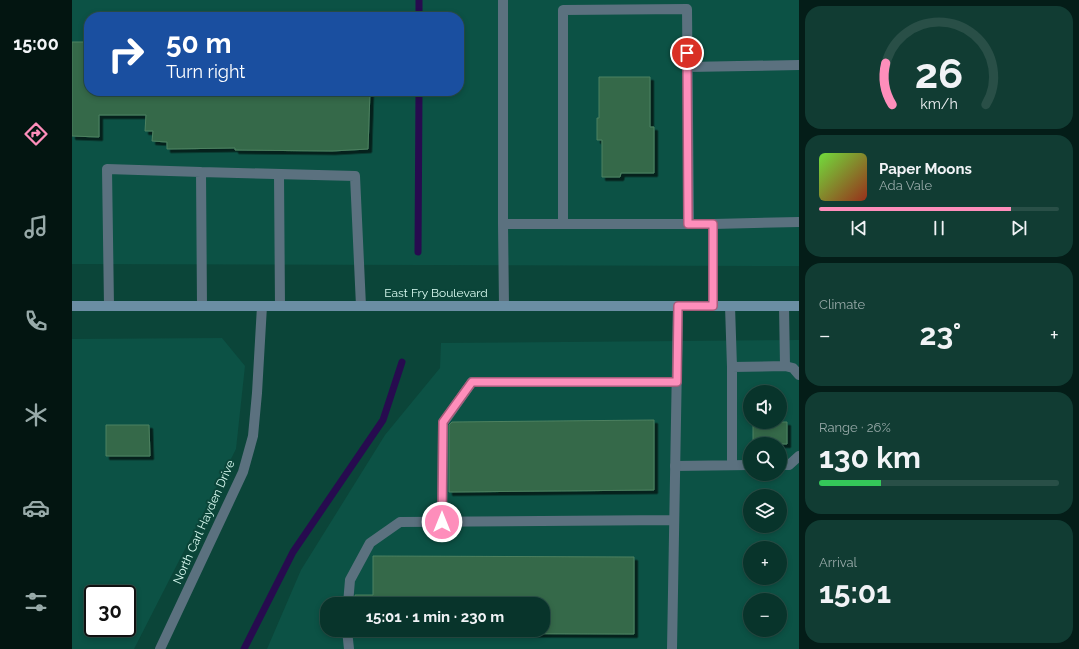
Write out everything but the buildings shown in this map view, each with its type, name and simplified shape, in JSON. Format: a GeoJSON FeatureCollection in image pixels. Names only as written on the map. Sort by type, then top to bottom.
{"type":"FeatureCollection","features":[{"type":"Feature","properties":{"kind":"main road","name":"East Fry Boulevard"},"geometry":{"type":"LineString","coordinates":[[72,306],[799,306]]}},
{"type":"Feature","properties":{"kind":"street"},"geometry":{"type":"LineString","coordinates":[[503,0],[504,306]]}},
{"type":"Feature","properties":{"kind":"street"},"geometry":{"type":"LineString","coordinates":[[563,224],[563,10],[687,9],[688,224]]}},
{"type":"Feature","properties":{"kind":"street"},"geometry":{"type":"LineString","coordinates":[[687,67],[799,65]]}},
{"type":"Feature","properties":{"kind":"street"},"geometry":{"type":"LineString","coordinates":[[109,306],[107,169],[355,176],[361,306]]}},
{"type":"Feature","properties":{"kind":"street"},"geometry":{"type":"LineString","coordinates":[[201,172],[202,306]]}},
{"type":"Feature","properties":{"kind":"street"},"geometry":{"type":"LineString","coordinates":[[279,175],[280,306]]}},
{"type":"Feature","properties":{"kind":"street"},"geometry":{"type":"LineString","coordinates":[[503,224],[713,224],[799,222]]}},
{"type":"Feature","properties":{"kind":"street"},"geometry":{"type":"LineString","coordinates":[[713,224],[713,306]]}},
{"type":"Feature","properties":{"kind":"street","name":"North Carl Hayden Drive"},"geometry":{"type":"LineString","coordinates":[[160,649],[243,472],[253,436],[262,306]]}},
{"type":"Feature","properties":{"kind":"street"},"geometry":{"type":"LineString","coordinates":[[672,649],[678,306]]}},
{"type":"Feature","properties":{"kind":"street"},"geometry":{"type":"LineString","coordinates":[[730,306],[732,367],[732,465]]}},
{"type":"Feature","properties":{"kind":"street"},"geometry":{"type":"LineString","coordinates":[[784,306],[785,366]]}},
{"type":"Feature","properties":{"kind":"street"},"geometry":{"type":"LineString","coordinates":[[732,367],[785,366],[793,368],[799,375]]}},
{"type":"Feature","properties":{"kind":"street"},"geometry":{"type":"LineString","coordinates":[[442,522],[443,422],[472,382],[677,382]]}},
{"type":"Feature","properties":{"kind":"street"},"geometry":{"type":"LineString","coordinates":[[787,463],[799,456]]}},
{"type":"Feature","properties":{"kind":"street"},"geometry":{"type":"LineString","coordinates":[[675,466],[743,465]]}},
{"type":"Feature","properties":{"kind":"street"},"geometry":{"type":"LineString","coordinates":[[349,597],[350,580],[370,543],[400,522],[674,520]]}},
{"type":"Feature","properties":{"kind":"street"},"geometry":{"type":"LineString","coordinates":[[348,637],[349,649]]}},
{"type":"Feature","properties":{"kind":"shaded area"},"geometry":{"type":"Polygon","coordinates":[[[72,0],[799,0],[799,266],[72,264],[72,0]]]}},
{"type":"Feature","properties":{"kind":"shaded area"},"geometry":{"type":"Polygon","coordinates":[[[222,338],[245,366],[236,449],[134,649],[72,649],[72,339],[222,338]]]}},
{"type":"Feature","properties":{"kind":"shaded area"},"geometry":{"type":"Polygon","coordinates":[[[799,340],[799,649],[267,649],[301,570],[385,435],[440,368],[441,343],[799,340]]]}},
{"type":"Feature","properties":{"kind":"waterway"},"geometry":{"type":"LineString","coordinates":[[419,0],[419,12]]}},
{"type":"Feature","properties":{"kind":"waterway"},"geometry":{"type":"LineString","coordinates":[[418,252],[419,96]]}},
{"type":"Feature","properties":{"kind":"waterway"},"geometry":{"type":"LineString","coordinates":[[244,649],[293,552],[383,420],[402,362]]}},
{"type":"Feature","properties":{"kind":"route"},"geometry":{"type":"LineString","coordinates":[[442,522],[443,422],[472,382],[677,382],[678,306],[713,306],[713,224],[688,224],[687,53]]}}]}
